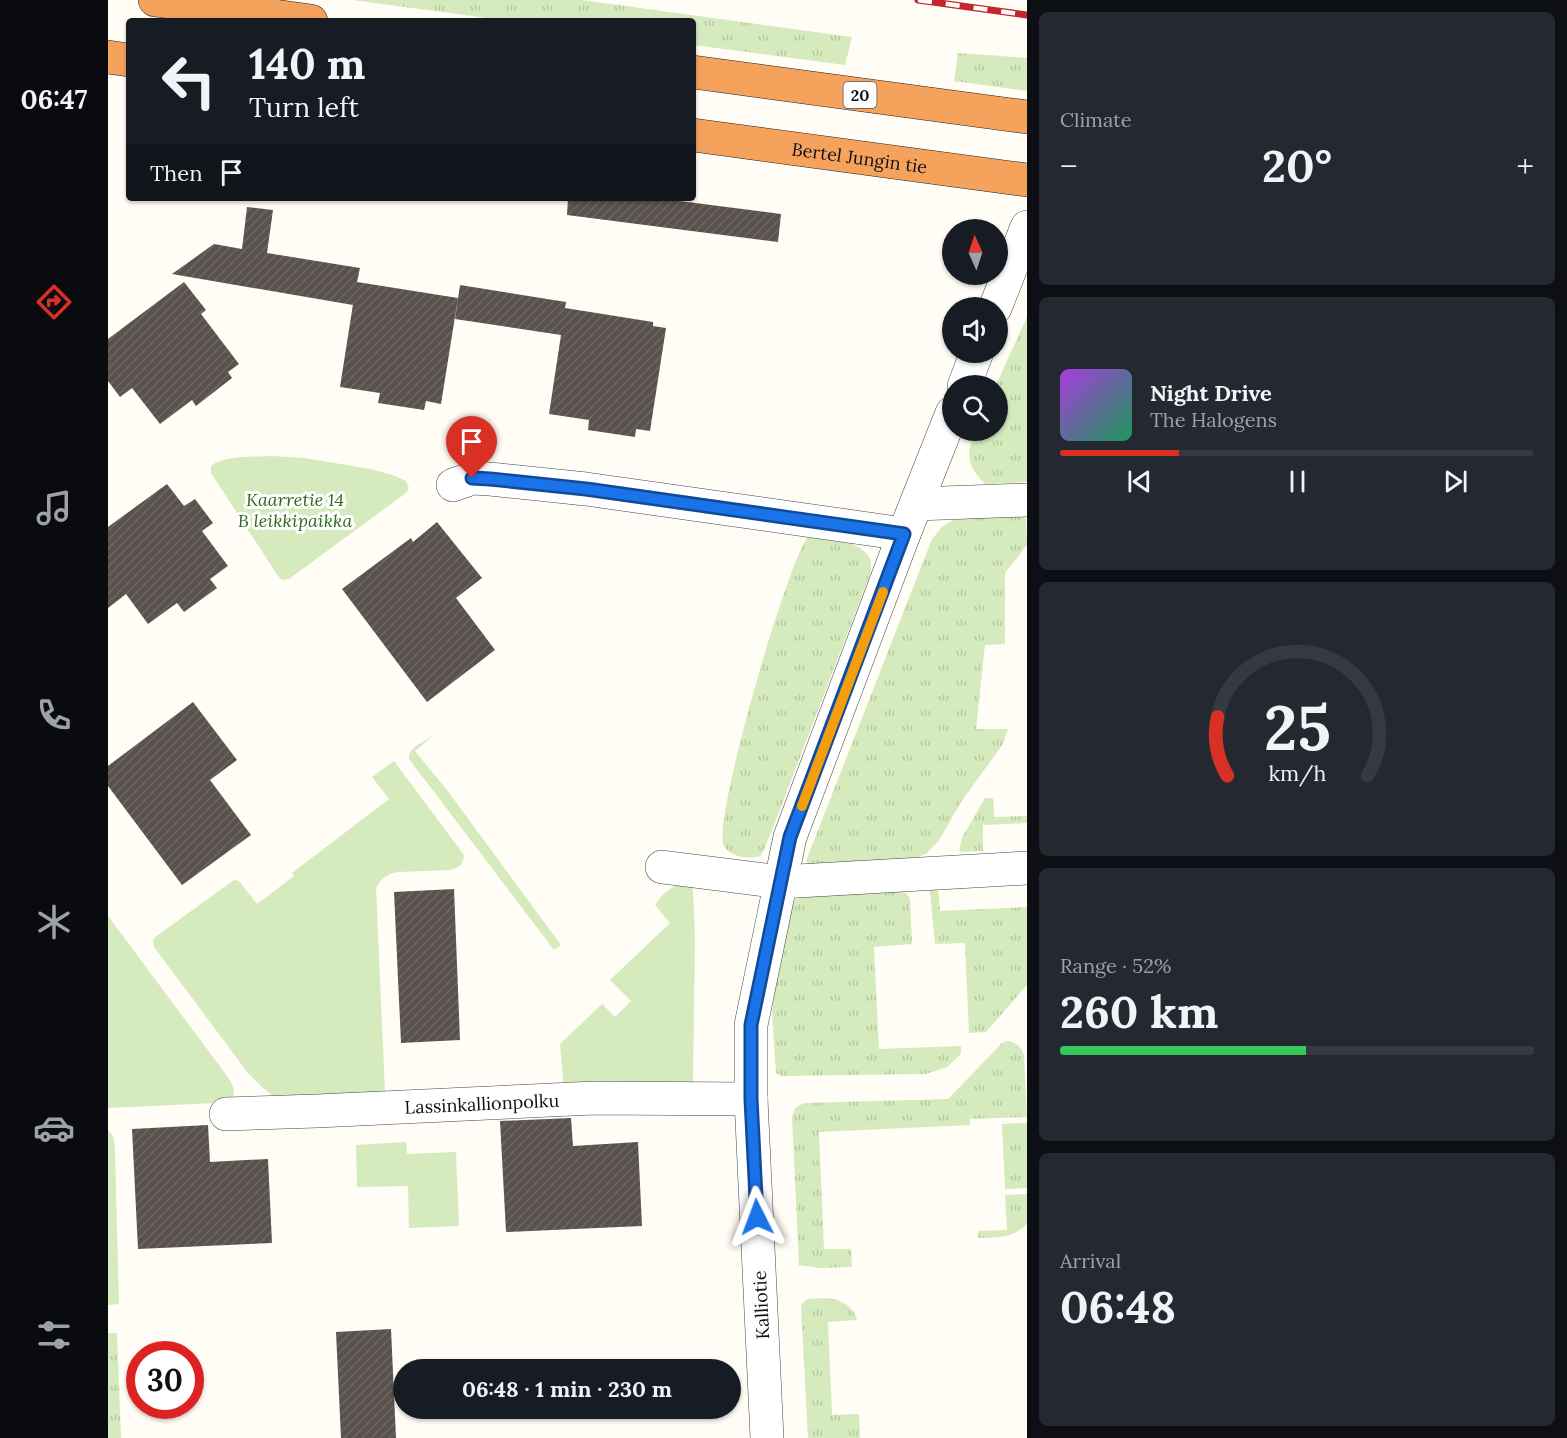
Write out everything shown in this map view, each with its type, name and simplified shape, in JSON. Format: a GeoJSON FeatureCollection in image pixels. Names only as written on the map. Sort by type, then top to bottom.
{"type":"FeatureCollection","features":[{"type":"Feature","properties":{"kind":"highway"},"geometry":{"type":"LineString","coordinates":[[156,0],[289,18]]}},
{"type":"Feature","properties":{"kind":"highway"},"geometry":{"type":"LineString","coordinates":[[108,57],[126,60]]}},
{"type":"Feature","properties":{"kind":"highway","name":"20"},"geometry":{"type":"LineString","coordinates":[[696,72],[1027,117]]}},
{"type":"Feature","properties":{"kind":"highway","name":"Bertel Jungin tie"},"geometry":{"type":"LineString","coordinates":[[696,135],[1027,180]]}},
{"type":"Feature","properties":{"kind":"street"},"geometry":{"type":"LineString","coordinates":[[999,297],[1027,227]]}},
{"type":"Feature","properties":{"kind":"street","name":"Kalliotie"},"geometry":{"type":"LineString","coordinates":[[767,1438],[751,1099],[751,1025],[790,837],[942,438]]}},
{"type":"Feature","properties":{"kind":"street"},"geometry":{"type":"LineString","coordinates":[[453,484],[472,478],[490,479],[910,519],[1027,500]]}},
{"type":"Feature","properties":{"kind":"street"},"geometry":{"type":"LineString","coordinates":[[662,867],[780,882],[1027,868]]}},
{"type":"Feature","properties":{"kind":"street","name":"Lassinkallionpolku"},"geometry":{"type":"LineString","coordinates":[[226,1114],[584,1098],[751,1099]]}},
{"type":"Feature","properties":{"kind":"green space"},"geometry":{"type":"Polygon","coordinates":[[[352,0],[582,0],[852,37],[845,65],[696,45],[696,18],[487,18],[352,0]]]}},
{"type":"Feature","properties":{"kind":"green space"},"geometry":{"type":"Polygon","coordinates":[[[958,53],[1027,58],[1027,91],[954,81],[958,53]]]}},
{"type":"Feature","properties":{"kind":"green space"},"geometry":{"type":"Polygon","coordinates":[[[1027,317],[1027,482],[985,484],[971,465],[970,447],[972,441],[1008,441],[1008,375],[1001,375],[1027,317]]]}},
{"type":"Feature","properties":{"kind":"green space","name":"Kaarretie 14 B leikkipaikka"},"geometry":{"type":"Polygon","coordinates":[[[272,456],[305,458],[370,469],[406,481],[409,488],[406,493],[289,579],[282,580],[211,473],[211,466],[223,460],[272,456]]]}},
{"type":"Feature","properties":{"kind":"green space"},"geometry":{"type":"Polygon","coordinates":[[[1017,514],[1026,518],[1027,545],[1005,573],[1005,644],[985,645],[976,729],[1008,729],[1003,744],[961,802],[940,839],[927,853],[917,858],[811,867],[806,861],[932,539],[942,527],[953,520],[1017,514]]]}},
{"type":"Feature","properties":{"kind":"green space"},"geometry":{"type":"Polygon","coordinates":[[[808,537],[831,539],[855,545],[869,556],[871,572],[761,856],[741,857],[731,853],[724,846],[723,827],[729,792],[769,639],[798,556],[808,537]]]}},
{"type":"Feature","properties":{"kind":"green space"},"geometry":{"type":"Polygon","coordinates":[[[433,736],[415,751],[447,790],[561,945],[554,950],[409,759],[414,748],[433,736]]]}},
{"type":"Feature","properties":{"kind":"green space"},"geometry":{"type":"Polygon","coordinates":[[[394,761],[464,855],[462,863],[454,869],[398,872],[388,875],[376,888],[385,1093],[276,1098],[248,1073],[154,947],[154,938],[234,880],[239,881],[257,904],[294,876],[292,873],[389,799],[372,777],[394,761]]]}},
{"type":"Feature","properties":{"kind":"green space"},"geometry":{"type":"Polygon","coordinates":[[[985,798],[993,798],[994,817],[1027,816],[1027,823],[983,825],[983,851],[959,851],[962,838],[985,798]]]}},
{"type":"Feature","properties":{"kind":"green space"},"geometry":{"type":"Polygon","coordinates":[[[683,882],[689,883],[693,888],[695,939],[693,1083],[564,1089],[560,1044],[602,1004],[615,1017],[631,1001],[610,980],[670,923],[655,905],[667,891],[683,882]]]}},
{"type":"Feature","properties":{"kind":"green space"},"geometry":{"type":"Polygon","coordinates":[[[938,887],[940,911],[1027,907],[1027,985],[986,1032],[969,1033],[965,943],[935,944],[930,892],[932,888],[938,887]]]}},
{"type":"Feature","properties":{"kind":"green space"},"geometry":{"type":"Polygon","coordinates":[[[900,890],[910,899],[912,944],[874,947],[879,1049],[961,1046],[961,1054],[947,1067],[926,1074],[782,1076],[776,1073],[772,1013],[778,959],[788,906],[798,898],[808,895],[900,890]]]}},
{"type":"Feature","properties":{"kind":"green space"},"geometry":{"type":"Polygon","coordinates":[[[108,916],[230,1080],[234,1091],[232,1098],[216,1103],[108,1108],[108,916]]]}},
{"type":"Feature","properties":{"kind":"green space"},"geometry":{"type":"Polygon","coordinates":[[[1007,1041],[1018,1045],[1024,1055],[1027,1117],[970,1119],[970,1125],[819,1132],[824,1249],[851,1249],[852,1267],[820,1268],[799,1265],[792,1117],[795,1108],[804,1103],[948,1099],[1002,1043],[1007,1041]]]}},
{"type":"Feature","properties":{"kind":"green space"},"geometry":{"type":"Polygon","coordinates":[[[1027,1123],[1027,1188],[1005,1189],[1002,1124],[1027,1123]]]}},
{"type":"Feature","properties":{"kind":"green space"},"geometry":{"type":"Polygon","coordinates":[[[108,1131],[114,1140],[115,1153],[119,1304],[108,1305],[108,1131]]]}},
{"type":"Feature","properties":{"kind":"green space"},"geometry":{"type":"Polygon","coordinates":[[[406,1142],[407,1154],[456,1152],[459,1226],[409,1228],[408,1186],[357,1187],[356,1145],[406,1142]]]}},
{"type":"Feature","properties":{"kind":"green space"},"geometry":{"type":"Polygon","coordinates":[[[1027,1194],[1027,1224],[1010,1235],[978,1238],[978,1231],[1007,1230],[1005,1195],[1027,1194]]]}},
{"type":"Feature","properties":{"kind":"green space"},"geometry":{"type":"Polygon","coordinates":[[[827,1298],[846,1304],[853,1311],[857,1320],[828,1322],[832,1415],[859,1414],[860,1438],[808,1438],[801,1305],[807,1299],[827,1298]]]}},
{"type":"Feature","properties":{"kind":"green space"},"geometry":{"type":"Polygon","coordinates":[[[108,1333],[117,1333],[121,1438],[108,1438],[108,1333]]]}},
{"type":"Feature","properties":{"kind":"building"},"geometry":{"type":"Polygon","coordinates":[[[568,201],[679,201],[781,214],[778,242],[567,215],[568,201]]]}},
{"type":"Feature","properties":{"kind":"building"},"geometry":{"type":"Polygon","coordinates":[[[247,207],[273,210],[267,253],[360,268],[357,282],[458,298],[441,404],[426,401],[424,410],[378,403],[380,393],[340,387],[353,305],[172,274],[214,244],[242,249],[247,207]]]}},
{"type":"Feature","properties":{"kind":"building"},"geometry":{"type":"Polygon","coordinates":[[[184,282],[206,310],[201,314],[239,364],[228,372],[232,378],[196,406],[192,400],[160,424],[132,388],[120,397],[108,381],[108,339],[184,282]]]}},
{"type":"Feature","properties":{"kind":"building"},"geometry":{"type":"Polygon","coordinates":[[[460,285],[566,302],[565,308],[653,322],[653,326],[666,328],[650,431],[636,429],[635,437],[588,430],[589,420],[549,414],[561,335],[455,319],[460,285]]]}},
{"type":"Feature","properties":{"kind":"building"},"geometry":{"type":"Polygon","coordinates":[[[167,484],[184,506],[195,499],[213,523],[202,531],[228,566],[210,579],[217,588],[184,612],[177,603],[148,624],[126,594],[108,608],[108,527],[167,484]]]}},
{"type":"Feature","properties":{"kind":"building"},"geometry":{"type":"Polygon","coordinates":[[[437,522],[482,578],[456,598],[495,650],[427,702],[342,589],[411,538],[413,542],[437,522]]]}},
{"type":"Feature","properties":{"kind":"building"},"geometry":{"type":"Polygon","coordinates":[[[193,702],[237,760],[210,780],[251,835],[182,885],[108,786],[108,766],[193,702]]]}},
{"type":"Feature","properties":{"kind":"building"},"geometry":{"type":"Polygon","coordinates":[[[454,889],[460,1040],[401,1043],[394,892],[454,889]]]}},
{"type":"Feature","properties":{"kind":"building"},"geometry":{"type":"Polygon","coordinates":[[[571,1118],[573,1146],[638,1142],[642,1226],[506,1232],[500,1121],[571,1118]]]}},
{"type":"Feature","properties":{"kind":"building"},"geometry":{"type":"Polygon","coordinates":[[[208,1125],[210,1162],[268,1159],[272,1243],[138,1249],[132,1129],[208,1125]]]}},
{"type":"Feature","properties":{"kind":"building"},"geometry":{"type":"Polygon","coordinates":[[[391,1329],[393,1419],[395,1419],[396,1438],[341,1438],[336,1332],[391,1329]]]}},
{"type":"Feature","properties":{"kind":"railway"},"geometry":{"type":"LineString","coordinates":[[918,0],[1027,15]]}},
{"type":"Feature","properties":{"kind":"slow traffic"},"geometry":{"type":"LineString","coordinates":[[802,806],[883,592]]}},
{"type":"Feature","properties":{"kind":"route"},"geometry":{"type":"LineString","coordinates":[[472,478],[586,489],[904,534],[790,837],[751,1025],[751,1099],[757,1217]]}}]}
